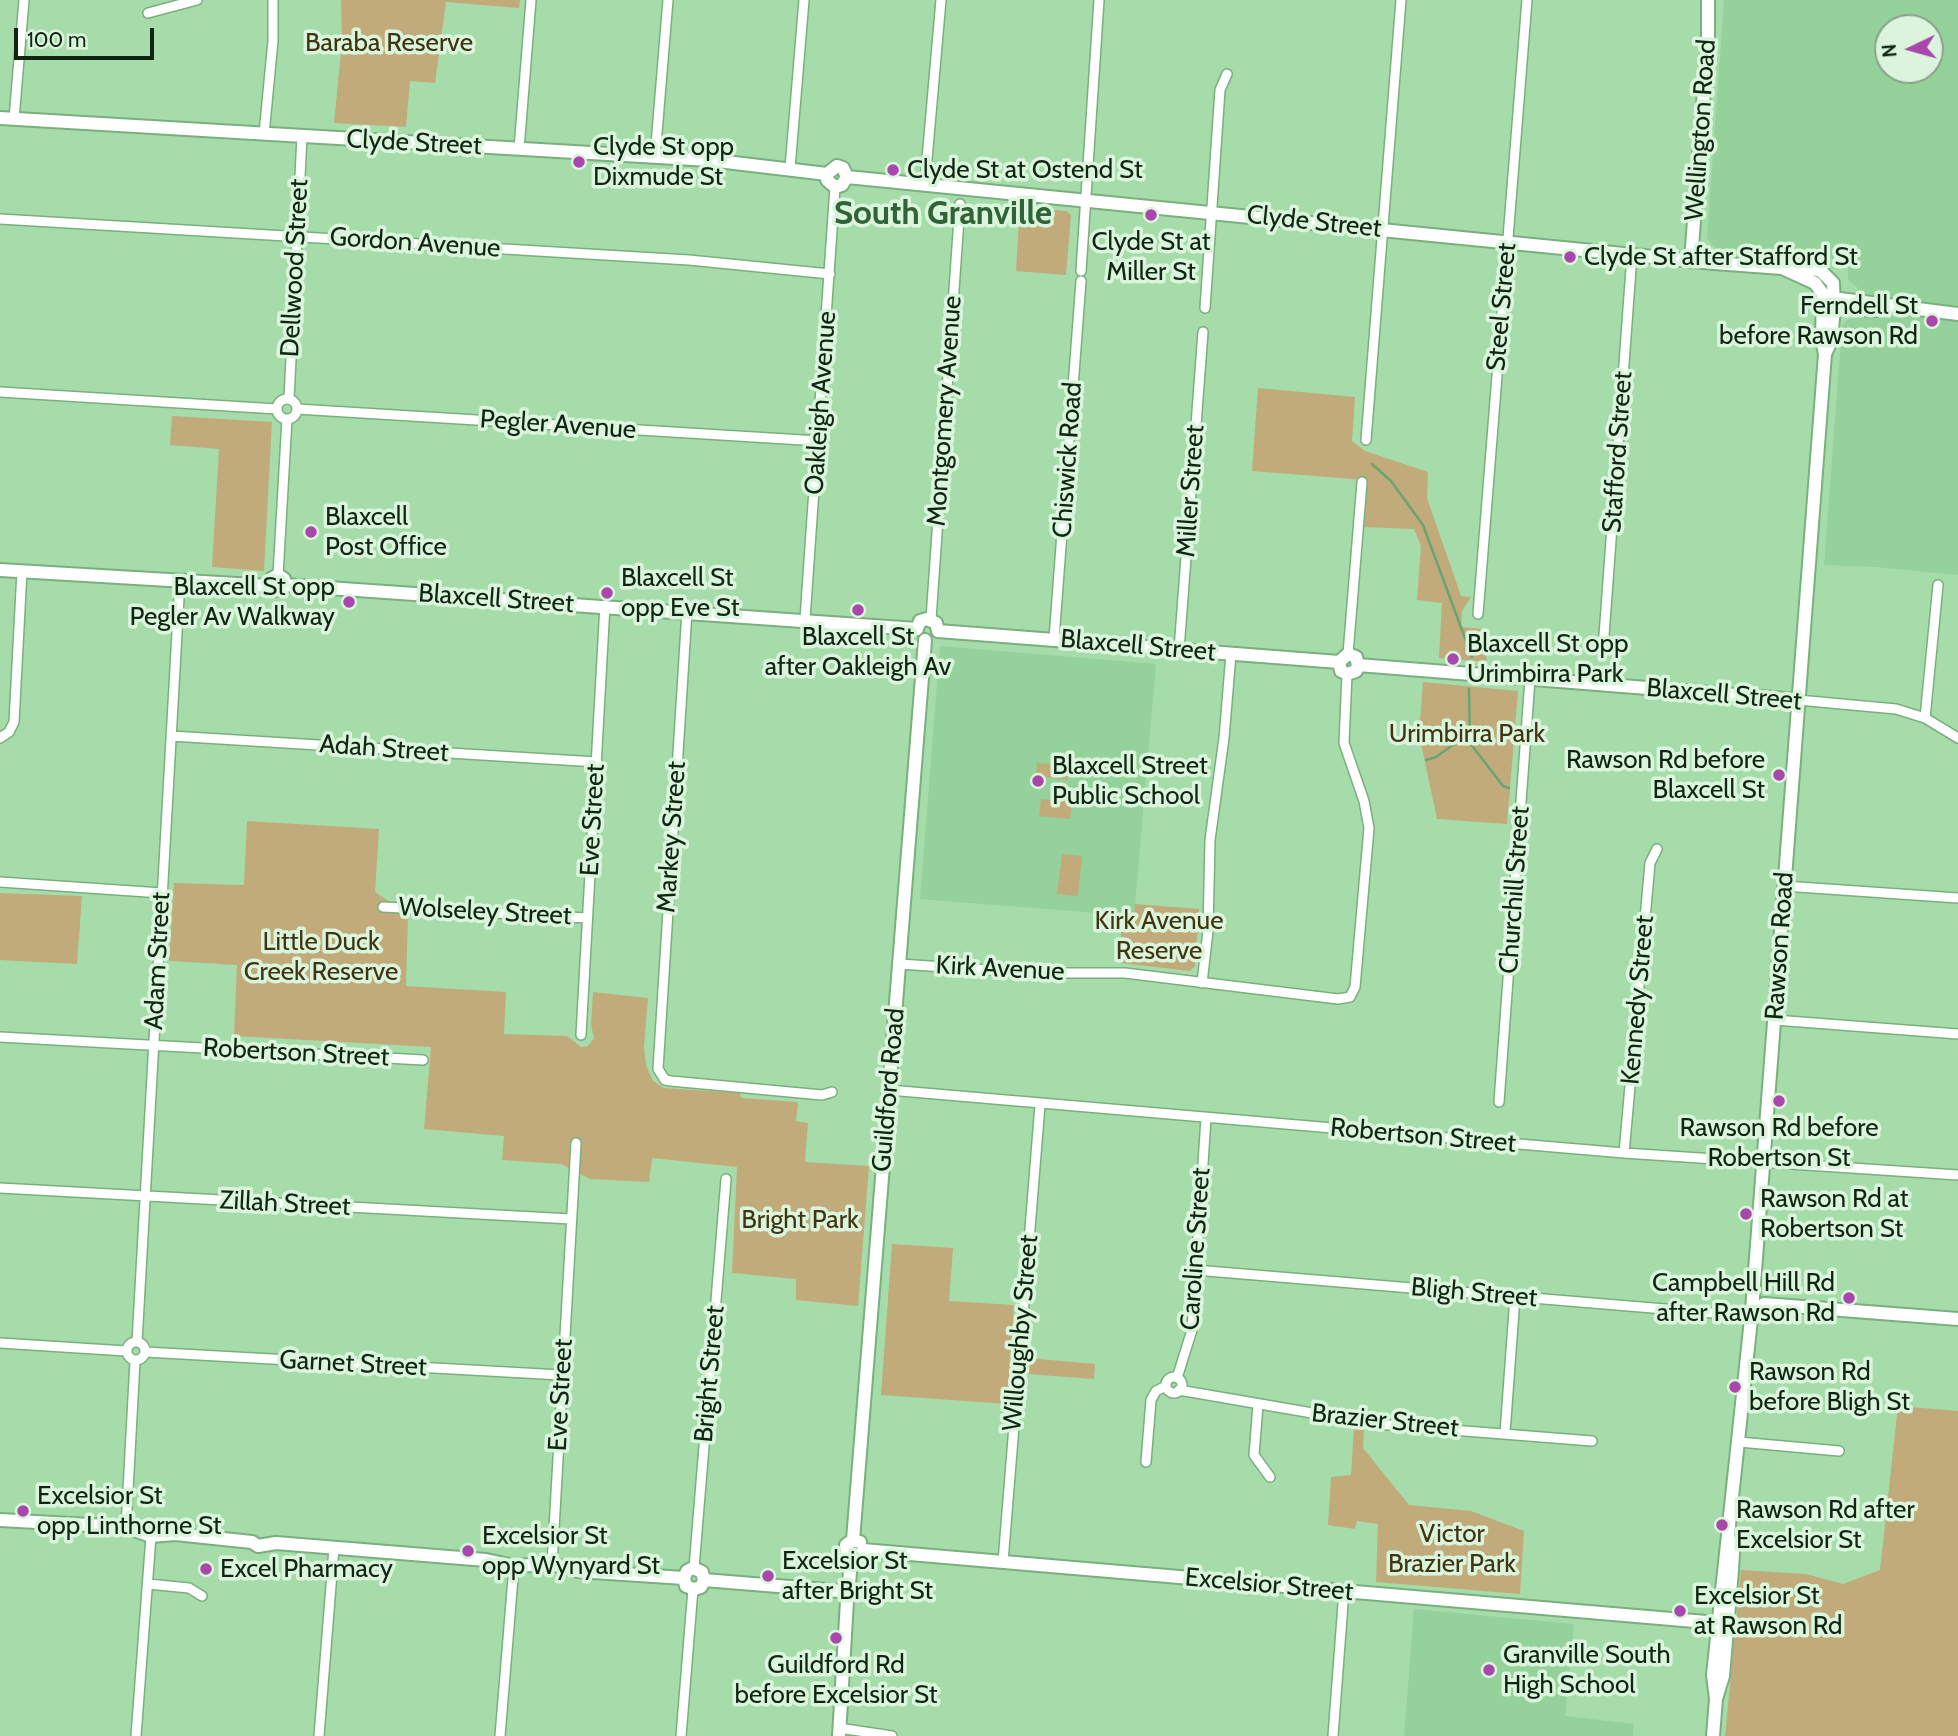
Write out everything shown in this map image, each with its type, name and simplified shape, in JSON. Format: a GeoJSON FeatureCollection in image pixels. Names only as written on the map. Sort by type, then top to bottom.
{"type":"FeatureCollection","features":[{"type":"Feature","properties":{"kind":"street"},"geometry":{"type":"LineString","coordinates":[[15,119],[24,0]]}},
{"type":"Feature","properties":{"kind":"street"},"geometry":{"type":"LineString","coordinates":[[148,13],[197,0]]}},
{"type":"Feature","properties":{"kind":"street"},"geometry":{"type":"LineString","coordinates":[[264,134],[273,41],[273,0]]}},
{"type":"Feature","properties":{"kind":"street"},"geometry":{"type":"LineString","coordinates":[[519,149],[531,0]]}},
{"type":"Feature","properties":{"kind":"street"},"geometry":{"type":"LineString","coordinates":[[655,157],[668,0]]}},
{"type":"Feature","properties":{"kind":"street"},"geometry":{"type":"LineString","coordinates":[[790,168],[804,0]]}},
{"type":"Feature","properties":{"kind":"street"},"geometry":{"type":"LineString","coordinates":[[925,182],[941,0]]}},
{"type":"Feature","properties":{"kind":"street"},"geometry":{"type":"LineString","coordinates":[[1080,271],[1099,0]]}},
{"type":"Feature","properties":{"kind":"street"},"geometry":{"type":"LineString","coordinates":[[1366,440],[1401,0]]}},
{"type":"Feature","properties":{"kind":"street","name":"Steel Street"},"geometry":{"type":"LineString","coordinates":[[1478,614],[1527,0]]}},
{"type":"Feature","properties":{"kind":"street","name":"Wellington Road"},"geometry":{"type":"LineString","coordinates":[[1691,260],[1708,38],[1708,0]]}},
{"type":"Feature","properties":{"kind":"street"},"geometry":{"type":"LineString","coordinates":[[1205,308],[1220,90],[1227,74]]}},
{"type":"Feature","properties":{"kind":"street","name":"Clyde Street"},"geometry":{"type":"LineString","coordinates":[[0,118],[655,157],[790,168],[827,174]]}},
{"type":"Feature","properties":{"kind":"street","name":"Dellwood Street"},"geometry":{"type":"LineString","coordinates":[[289,400],[302,136]]}},
{"type":"Feature","properties":{"kind":"street"},"geometry":{"type":"LineString","coordinates":[[836,166],[845,170],[847,177],[842,186],[835,187],[829,183],[827,174],[836,166]]}},
{"type":"Feature","properties":{"kind":"street","name":"Clyde Street"},"geometry":{"type":"LineString","coordinates":[[847,177],[925,182],[1782,268],[1815,283],[1830,302]]}},
{"type":"Feature","properties":{"kind":"street","name":"Oakleigh Avenue"},"geometry":{"type":"LineString","coordinates":[[805,619],[835,187]]}},
{"type":"Feature","properties":{"kind":"street","name":"Montgomery Avenue"},"geometry":{"type":"LineString","coordinates":[[935,625],[960,204]]}},
{"type":"Feature","properties":{"kind":"street","name":"Gordon Avenue"},"geometry":{"type":"LineString","coordinates":[[0,219],[689,260],[830,274]]}},
{"type":"Feature","properties":{"kind":"street","name":"Stafford Street"},"geometry":{"type":"LineString","coordinates":[[1603,649],[1632,255]]}},
{"type":"Feature","properties":{"kind":"street","name":"Chiswick Road"},"geometry":{"type":"LineString","coordinates":[[1054,639],[1080,281]]}},
{"type":"Feature","properties":{"kind":"street"},"geometry":{"type":"LineString","coordinates":[[1830,302],[1875,310],[1884,306],[1958,314]]}},
{"type":"Feature","properties":{"kind":"street","name":"Rawson Road"},"geometry":{"type":"LineString","coordinates":[[1716,1699],[1713,1675],[1752,1310],[1825,354],[1822,341],[1830,302]]}},
{"type":"Feature","properties":{"kind":"street","name":"Miller Street"},"geometry":{"type":"LineString","coordinates":[[1179,650],[1203,332]]}},
{"type":"Feature","properties":{"kind":"street"},"geometry":{"type":"LineString","coordinates":[[0,392],[278,409]]}},
{"type":"Feature","properties":{"kind":"street"},"geometry":{"type":"LineString","coordinates":[[289,400],[297,410],[292,418],[287,419],[280,415],[278,409],[282,401],[289,400]]}},
{"type":"Feature","properties":{"kind":"street","name":"Pegler Avenue"},"geometry":{"type":"LineString","coordinates":[[297,410],[819,441]]}},
{"type":"Feature","properties":{"kind":"street"},"geometry":{"type":"LineString","coordinates":[[277,582],[287,419]]}},
{"type":"Feature","properties":{"kind":"street"},"geometry":{"type":"LineString","coordinates":[[1343,658],[1356,657],[1358,665],[1353,673],[1341,671],[1362,482]]}},
{"type":"Feature","properties":{"kind":"street","name":"Blaxcell Street"},"geometry":{"type":"LineString","coordinates":[[0,570],[180,580],[277,582],[916,629]]}},
{"type":"Feature","properties":{"kind":"street"},"geometry":{"type":"LineString","coordinates":[[0,738],[9,732],[14,722],[22,571]]}},
{"type":"Feature","properties":{"kind":"street","name":"Adam Street"},"geometry":{"type":"LineString","coordinates":[[136,1342],[180,580]]}},
{"type":"Feature","properties":{"kind":"street"},"geometry":{"type":"LineString","coordinates":[[1926,718],[1938,585]]}},
{"type":"Feature","properties":{"kind":"street","name":"Eve Street"},"geometry":{"type":"LineString","coordinates":[[581,1035],[605,606]]}},
{"type":"Feature","properties":{"kind":"street","name":"Markey Street"},"geometry":{"type":"LineString","coordinates":[[687,611],[657,1062],[660,1075],[671,1082],[822,1095],[832,1092]]}},
{"type":"Feature","properties":{"kind":"street"},"geometry":{"type":"LineString","coordinates":[[920,621],[935,625],[935,637],[925,640],[918,635],[916,629],[920,621]]}},
{"type":"Feature","properties":{"kind":"street","name":"Blaxcell Street"},"geometry":{"type":"LineString","coordinates":[[935,625],[1179,650],[1343,658]]}},
{"type":"Feature","properties":{"kind":"street","name":"Guildford Road"},"geometry":{"type":"LineString","coordinates":[[853,1540],[925,640]]}},
{"type":"Feature","properties":{"kind":"street"},"geometry":{"type":"LineString","coordinates":[[1202,983],[1208,942],[1210,839],[1224,738],[1231,654]]}},
{"type":"Feature","properties":{"kind":"street","name":"Blaxcell Street"},"geometry":{"type":"LineString","coordinates":[[1358,665],[1896,709],[1926,718],[1958,738]]}},
{"type":"Feature","properties":{"kind":"street","name":"Kirk Avenue"},"geometry":{"type":"LineString","coordinates":[[900,964],[1022,972],[1125,974],[1338,999],[1350,997],[1355,986],[1369,828],[1364,801],[1344,743],[1347,674]]}},
{"type":"Feature","properties":{"kind":"street","name":"Churchill Street"},"geometry":{"type":"LineString","coordinates":[[1499,1102],[1530,679]]}},
{"type":"Feature","properties":{"kind":"street","name":"Adah Street"},"geometry":{"type":"LineString","coordinates":[[171,736],[597,762]]}},
{"type":"Feature","properties":{"kind":"street","name":"Kennedy Street"},"geometry":{"type":"LineString","coordinates":[[1624,1153],[1650,863],[1657,849]]}},
{"type":"Feature","properties":{"kind":"street"},"geometry":{"type":"LineString","coordinates":[[0,882],[162,893]]}},
{"type":"Feature","properties":{"kind":"street"},"geometry":{"type":"LineString","coordinates":[[1784,886],[1958,898]]}},
{"type":"Feature","properties":{"kind":"street","name":"Wolseley Street"},"geometry":{"type":"LineString","coordinates":[[383,907],[587,918]]}},
{"type":"Feature","properties":{"kind":"street"},"geometry":{"type":"LineString","coordinates":[[1775,1020],[1958,1034]]}},
{"type":"Feature","properties":{"kind":"street","name":"Robertson Street"},"geometry":{"type":"LineString","coordinates":[[0,1037],[424,1060]]}},
{"type":"Feature","properties":{"kind":"street","name":"Robertson Street"},"geometry":{"type":"LineString","coordinates":[[889,1090],[1624,1153],[1958,1175]]}},
{"type":"Feature","properties":{"kind":"street","name":"Willoughby Street"},"geometry":{"type":"LineString","coordinates":[[1003,1562],[1040,1105]]}},
{"type":"Feature","properties":{"kind":"street","name":"Caroline Street"},"geometry":{"type":"LineString","coordinates":[[1177,1378],[1191,1335],[1206,1118]]}},
{"type":"Feature","properties":{"kind":"street","name":"Eve Street"},"geometry":{"type":"LineString","coordinates":[[552,1564],[576,1143]]}},
{"type":"Feature","properties":{"kind":"street","name":"Bright Street"},"geometry":{"type":"LineString","coordinates":[[694,1568],[726,1179]]}},
{"type":"Feature","properties":{"kind":"street","name":"Zillah Street"},"geometry":{"type":"LineString","coordinates":[[0,1188],[571,1219]]}},
{"type":"Feature","properties":{"kind":"street","name":"Bligh Street"},"geometry":{"type":"LineString","coordinates":[[1195,1269],[1737,1315],[1752,1310]]}},
{"type":"Feature","properties":{"kind":"street"},"geometry":{"type":"LineString","coordinates":[[1505,1433],[1515,1297]]}},
{"type":"Feature","properties":{"kind":"street"},"geometry":{"type":"LineString","coordinates":[[1752,1310],[1764,1304],[1958,1319]]}},
{"type":"Feature","properties":{"kind":"street"},"geometry":{"type":"LineString","coordinates":[[126,1527],[135,1361],[145,1352],[142,1344],[136,1342],[128,1345],[126,1351],[130,1359],[135,1361]]}},
{"type":"Feature","properties":{"kind":"street"},"geometry":{"type":"LineString","coordinates":[[0,1343],[126,1351]]}},
{"type":"Feature","properties":{"kind":"street","name":"Garnet Street"},"geometry":{"type":"LineString","coordinates":[[145,1352],[561,1376]]}},
{"type":"Feature","properties":{"kind":"street"},"geometry":{"type":"LineString","coordinates":[[1146,1462],[1151,1400],[1156,1391],[1166,1386],[1168,1379],[1177,1378],[1181,1384],[1179,1390],[1172,1393],[1166,1386]]}},
{"type":"Feature","properties":{"kind":"street","name":"Brazier Street"},"geometry":{"type":"LineString","coordinates":[[1179,1390],[1376,1424],[1592,1441]]}},
{"type":"Feature","properties":{"kind":"street"},"geometry":{"type":"LineString","coordinates":[[1258,1405],[1254,1455],[1269,1477]]}},
{"type":"Feature","properties":{"kind":"street"},"geometry":{"type":"LineString","coordinates":[[1739,1443],[1839,1451]]}},
{"type":"Feature","properties":{"kind":"street"},"geometry":{"type":"LineString","coordinates":[[0,1520],[99,1528],[126,1527],[151,1536],[175,1534],[252,1542],[258,1546],[276,1543],[486,1560],[514,1566],[552,1564],[578,1571],[684,1578]]}},
{"type":"Feature","properties":{"kind":"street"},"geometry":{"type":"LineString","coordinates":[[136,1736],[151,1536]]}},
{"type":"Feature","properties":{"kind":"street","name":"Rawson Road"},"geometry":{"type":"LineString","coordinates":[[1713,1736],[1716,1699],[1724,1665],[1732,1570],[1733,1553],[1729,1538]]}},
{"type":"Feature","properties":{"kind":"street"},"geometry":{"type":"LineString","coordinates":[[851,1558],[860,1556],[863,1550],[860,1543],[853,1540],[845,1548],[851,1558],[845,1592],[839,1732],[892,1736]]}},
{"type":"Feature","properties":{"kind":"street"},"geometry":{"type":"LineString","coordinates":[[319,1736],[334,1548]]}},
{"type":"Feature","properties":{"kind":"street","name":"Excelsior Street"},"geometry":{"type":"LineString","coordinates":[[863,1550],[1718,1623]]}},
{"type":"Feature","properties":{"kind":"street"},"geometry":{"type":"LineString","coordinates":[[500,1736],[514,1566]]}},
{"type":"Feature","properties":{"kind":"street"},"geometry":{"type":"LineString","coordinates":[[694,1568],[702,1572],[704,1580],[701,1587],[693,1589],[686,1586],[684,1578],[687,1571],[694,1568]]}},
{"type":"Feature","properties":{"kind":"street"},"geometry":{"type":"LineString","coordinates":[[1724,1665],[1718,1623],[1725,1611],[1728,1576],[1732,1570]]}},
{"type":"Feature","properties":{"kind":"street"},"geometry":{"type":"LineString","coordinates":[[704,1580],[845,1592]]}},
{"type":"Feature","properties":{"kind":"street"},"geometry":{"type":"LineString","coordinates":[[148,1584],[189,1588],[202,1596]]}},
{"type":"Feature","properties":{"kind":"street"},"geometry":{"type":"LineString","coordinates":[[681,1736],[693,1589]]}},
{"type":"Feature","properties":{"kind":"street"},"geometry":{"type":"LineString","coordinates":[[1332,1736],[1344,1591]]}},
{"type":"Feature","properties":{"kind":"shaded area"},"geometry":{"type":"Polygon","coordinates":[[[1724,0],[1958,0],[1958,575],[1824,565],[1842,326],[1847,320],[1856,318],[1858,288],[1848,280],[1848,260],[1715,248],[1707,238],[1724,0]]]}},
{"type":"Feature","properties":{"kind":"shaded area","name":"Blaxcell Street Public School"},"geometry":{"type":"Polygon","coordinates":[[[940,646],[1156,664],[1134,916],[920,899],[940,646]]]}},
{"type":"Feature","properties":{"kind":"shaded area","name":"Granville South High School"},"geometry":{"type":"Polygon","coordinates":[[[1414,1609],[1574,1624],[1565,1716],[1634,1724],[1633,1736],[1404,1736],[1414,1609]]]}},
{"type":"Feature","properties":{"kind":"green space","name":"Baraba Reserve"},"geometry":{"type":"Polygon","coordinates":[[[341,0],[520,0],[519,8],[446,2],[435,83],[410,81],[406,127],[334,123],[342,42],[341,0]]]}},
{"type":"Feature","properties":{"kind":"green space"},"geometry":{"type":"Polygon","coordinates":[[[1020,207],[1066,211],[1071,215],[1066,275],[1016,271],[1020,207]]]}},
{"type":"Feature","properties":{"kind":"green space"},"geometry":{"type":"Polygon","coordinates":[[[1258,388],[1355,397],[1352,441],[1365,451],[1428,472],[1427,498],[1461,596],[1471,597],[1462,611],[1461,627],[1482,629],[1487,662],[1439,658],[1442,603],[1417,600],[1421,546],[1414,529],[1362,527],[1365,480],[1252,471],[1258,388]]]}},
{"type":"Feature","properties":{"kind":"green space"},"geometry":{"type":"Polygon","coordinates":[[[172,416],[272,422],[264,571],[212,567],[219,449],[170,445],[172,416]]]}},
{"type":"Feature","properties":{"kind":"green space","name":"Urimbirra Park"},"geometry":{"type":"Polygon","coordinates":[[[1423,682],[1518,691],[1507,824],[1437,819],[1419,734],[1423,682]]]}},
{"type":"Feature","properties":{"kind":"green space"},"geometry":{"type":"Polygon","coordinates":[[[1037,763],[1068,766],[1067,780],[1036,776],[1037,763]]]}},
{"type":"Feature","properties":{"kind":"green space"},"geometry":{"type":"Polygon","coordinates":[[[1041,799],[1072,802],[1070,819],[1039,816],[1041,799]]]}},
{"type":"Feature","properties":{"kind":"green space","name":"Little Duck Creek Reserve"},"geometry":{"type":"Polygon","coordinates":[[[247,821],[379,829],[375,892],[408,914],[406,986],[506,992],[504,1034],[567,1036],[581,1047],[588,1046],[594,1038],[591,1025],[593,992],[648,998],[644,1047],[646,1065],[653,1081],[664,1088],[740,1093],[741,1098],[798,1102],[796,1121],[808,1123],[805,1162],[869,1166],[858,1306],[796,1300],[796,1279],[732,1273],[737,1167],[652,1158],[649,1182],[590,1179],[561,1164],[502,1160],[504,1136],[424,1129],[431,1047],[234,1036],[237,965],[169,961],[174,883],[244,885],[247,821]]]}},
{"type":"Feature","properties":{"kind":"green space"},"geometry":{"type":"Polygon","coordinates":[[[1062,854],[1082,856],[1078,896],[1057,894],[1062,854]]]}},
{"type":"Feature","properties":{"kind":"green space"},"geometry":{"type":"Polygon","coordinates":[[[0,893],[82,896],[77,964],[0,960],[0,893]]]}},
{"type":"Feature","properties":{"kind":"green space","name":"Kirk Avenue Reserve"},"geometry":{"type":"Polygon","coordinates":[[[1135,904],[1199,909],[1195,966],[1190,971],[1121,963],[1121,915],[1134,916],[1135,904]]]}},
{"type":"Feature","properties":{"kind":"green space"},"geometry":{"type":"Polygon","coordinates":[[[892,1244],[953,1248],[949,1301],[1014,1305],[1007,1404],[881,1395],[892,1244]]]}},
{"type":"Feature","properties":{"kind":"green space"},"geometry":{"type":"Polygon","coordinates":[[[1028,1358],[1095,1364],[1094,1379],[1027,1374],[1028,1358]]]}},
{"type":"Feature","properties":{"kind":"green space"},"geometry":{"type":"Polygon","coordinates":[[[1898,1406],[1958,1411],[1958,1736],[1725,1736],[1741,1570],[1806,1574],[1843,1584],[1880,1570],[1898,1406]]]}},
{"type":"Feature","properties":{"kind":"green space","name":"Victor Brazier Park"},"geometry":{"type":"Polygon","coordinates":[[[1354,1427],[1364,1428],[1363,1448],[1409,1505],[1471,1511],[1524,1531],[1520,1594],[1376,1582],[1378,1524],[1357,1521],[1355,1529],[1328,1525],[1331,1477],[1351,1475],[1354,1427]]]}},
{"type":"Feature","properties":{"kind":"waterway"},"geometry":{"type":"LineString","coordinates":[[1372,464],[1391,481],[1423,525],[1472,657]]}},
{"type":"Feature","properties":{"kind":"waterway"},"geometry":{"type":"LineString","coordinates":[[1469,689],[1470,743],[1503,786],[1509,788]]}},
{"type":"Feature","properties":{"kind":"waterway"},"geometry":{"type":"LineString","coordinates":[[1426,760],[1436,757],[1467,735]]}},
{"type":"Feature","properties":{"kind":"place","name":"Clyde St opp Dixmude St"},"geometry":{"type":"Point","coordinates":[579,162]}},
{"type":"Feature","properties":{"kind":"place","name":"Clyde St at Ostend St"},"geometry":{"type":"Point","coordinates":[893,170]}},
{"type":"Feature","properties":{"kind":"place","name":"Clyde St at Miller St"},"geometry":{"type":"Point","coordinates":[1151,215]}},
{"type":"Feature","properties":{"kind":"place","name":"Clyde St after Stafford St"},"geometry":{"type":"Point","coordinates":[1570,257]}},
{"type":"Feature","properties":{"kind":"place","name":"Ferndell St before Rawson Rd"},"geometry":{"type":"Point","coordinates":[1932,321]}},
{"type":"Feature","properties":{"kind":"place","name":"Blaxcell Post Office"},"geometry":{"type":"Point","coordinates":[311,532]}},
{"type":"Feature","properties":{"kind":"place","name":"Blaxcell St opp Eve St"},"geometry":{"type":"Point","coordinates":[607,593]}},
{"type":"Feature","properties":{"kind":"place","name":"Blaxcell St opp Pegler Av Walkway"},"geometry":{"type":"Point","coordinates":[349,602]}},
{"type":"Feature","properties":{"kind":"place","name":"Blaxcell St after Oakleigh Av"},"geometry":{"type":"Point","coordinates":[858,610]}},
{"type":"Feature","properties":{"kind":"place","name":"Blaxcell St opp Urimbirra Park"},"geometry":{"type":"Point","coordinates":[1453,659]}},
{"type":"Feature","properties":{"kind":"place","name":"Rawson Rd before Blaxcell St"},"geometry":{"type":"Point","coordinates":[1779,775]}},
{"type":"Feature","properties":{"kind":"place","name":"Blaxcell Street Public School"},"geometry":{"type":"Point","coordinates":[1038,781]}},
{"type":"Feature","properties":{"kind":"place","name":"Rawson Rd before Robertson St"},"geometry":{"type":"Point","coordinates":[1779,1101]}},
{"type":"Feature","properties":{"kind":"place","name":"Rawson Rd at Robertson St"},"geometry":{"type":"Point","coordinates":[1746,1214]}},
{"type":"Feature","properties":{"kind":"place","name":"Campbell Hill Rd after Rawson Rd"},"geometry":{"type":"Point","coordinates":[1849,1298]}},
{"type":"Feature","properties":{"kind":"place","name":"Rawson Rd before Bligh St"},"geometry":{"type":"Point","coordinates":[1735,1387]}},
{"type":"Feature","properties":{"kind":"place","name":"Excelsior St opp Linthorne St"},"geometry":{"type":"Point","coordinates":[23,1511]}},
{"type":"Feature","properties":{"kind":"place","name":"Rawson Rd after Excelsior St"},"geometry":{"type":"Point","coordinates":[1722,1525]}},
{"type":"Feature","properties":{"kind":"place","name":"Excelsior St opp Wynyard St"},"geometry":{"type":"Point","coordinates":[468,1551]}},
{"type":"Feature","properties":{"kind":"place","name":"Excel Pharmacy"},"geometry":{"type":"Point","coordinates":[206,1569]}},
{"type":"Feature","properties":{"kind":"place","name":"Excelsior St after Bright St"},"geometry":{"type":"Point","coordinates":[768,1576]}},
{"type":"Feature","properties":{"kind":"place","name":"Excelsior St at Rawson Rd"},"geometry":{"type":"Point","coordinates":[1680,1611]}},
{"type":"Feature","properties":{"kind":"place","name":"Guildford Rd before Excelsior St"},"geometry":{"type":"Point","coordinates":[836,1638]}},
{"type":"Feature","properties":{"kind":"place","name":"Granville South High School"},"geometry":{"type":"Point","coordinates":[1489,1670]}},
{"type":"Feature","properties":{"kind":"district","name":"South Granville"},"geometry":{"type":"Point","coordinates":[943,214]}},
{"type":"Feature","properties":{"kind":"park label","name":"Bright Park"},"geometry":{"type":"Point","coordinates":[800,1220]}}]}
